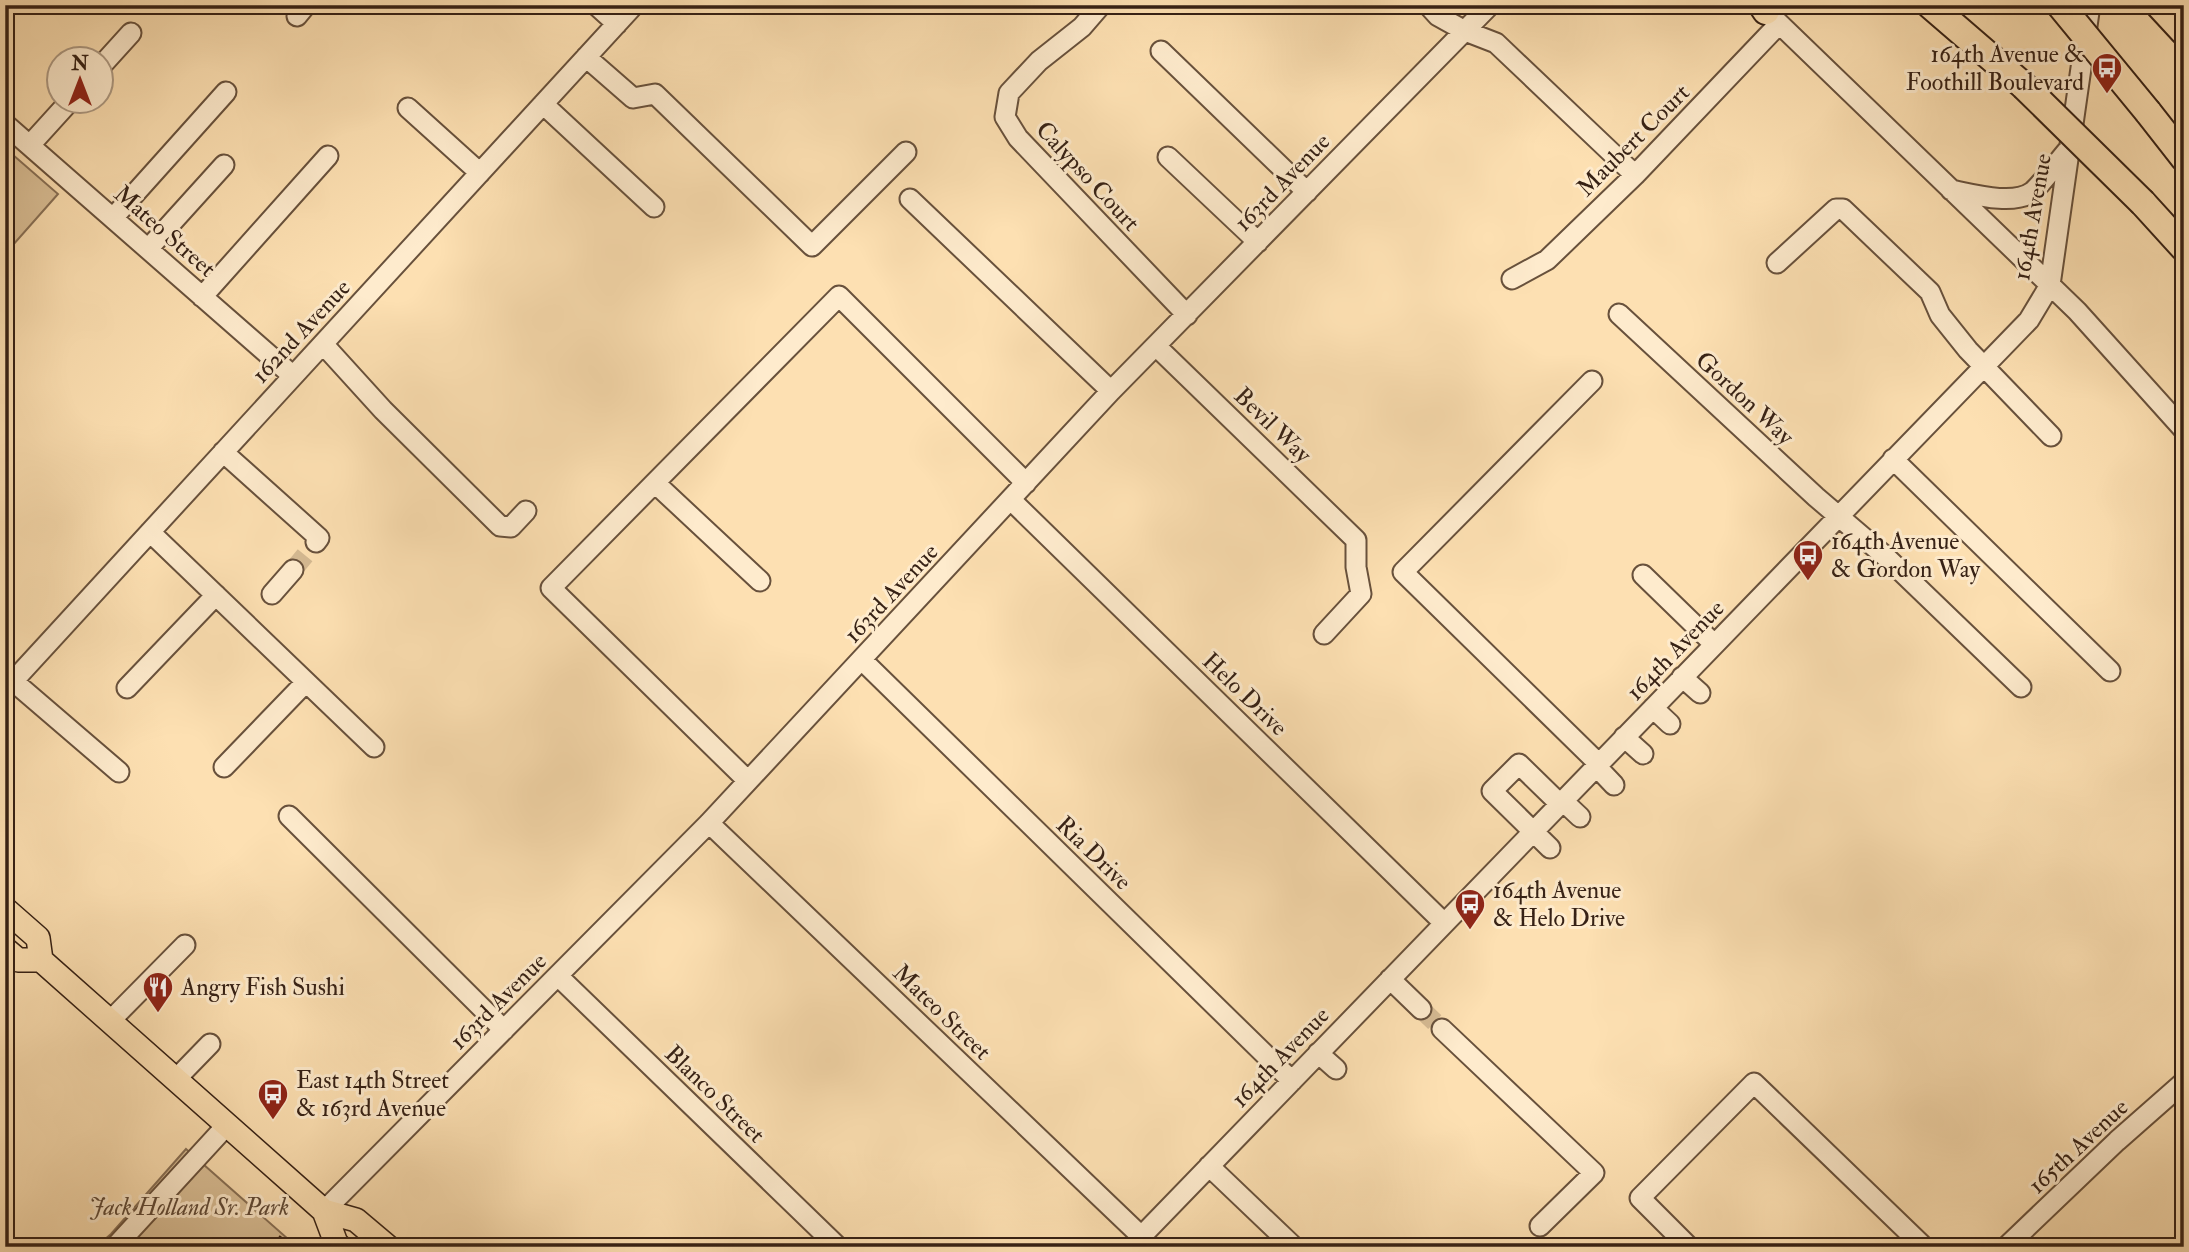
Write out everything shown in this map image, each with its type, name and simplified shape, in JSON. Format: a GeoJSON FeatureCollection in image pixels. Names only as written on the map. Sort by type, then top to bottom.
{"type":"FeatureCollection","features":[{"type":"Feature","properties":{"kind":"highway"},"geometry":{"type":"LineString","coordinates":[[1930,5],[2024,86],[2143,203],[2184,248]]}},
{"type":"Feature","properties":{"kind":"highway"},"geometry":{"type":"LineString","coordinates":[[2060,5],[2184,158]]}},
{"type":"Feature","properties":{"kind":"highway"},"geometry":{"type":"LineString","coordinates":[[2159,5],[2184,32]]}},
{"type":"Feature","properties":{"kind":"main road"},"geometry":{"type":"LineString","coordinates":[[5,909],[38,937],[41,960],[324,1211],[356,1220],[388,1247]]}},
{"type":"Feature","properties":{"kind":"main road"},"geometry":{"type":"LineString","coordinates":[[5,949],[18,960],[41,960]]}},
{"type":"Feature","properties":{"kind":"main road"},"geometry":{"type":"LineString","coordinates":[[324,1211],[336,1243],[341,1247]]}},
{"type":"Feature","properties":{"kind":"street"},"geometry":{"type":"LineString","coordinates":[[596,5],[617,23]]}},
{"type":"Feature","properties":{"kind":"street","name":"162nd Avenue"},"geometry":{"type":"LineString","coordinates":[[9,686],[634,5]]}},
{"type":"Feature","properties":{"kind":"street","name":"Calypso Court"},"geometry":{"type":"LineString","coordinates":[[1101,5],[1082,27],[1039,61],[1009,93],[1005,117],[1018,138],[1186,315]]}},
{"type":"Feature","properties":{"kind":"street"},"geometry":{"type":"LineString","coordinates":[[1428,5],[1438,16],[1465,31],[1496,43],[1634,175]]}},
{"type":"Feature","properties":{"kind":"street","name":"163rd Avenue"},"geometry":{"type":"LineString","coordinates":[[324,1211],[709,823],[1111,391],[1490,5]]}},
{"type":"Feature","properties":{"kind":"street","name":"164th Avenue"},"geometry":{"type":"LineString","coordinates":[[1136,1242],[2029,320],[2050,285],[2090,5]]}},
{"type":"Feature","properties":{"kind":"street"},"geometry":{"type":"LineString","coordinates":[[1767,11],[2077,311],[2184,430]]}},
{"type":"Feature","properties":{"kind":"street","name":"Maubert Court"},"geometry":{"type":"LineString","coordinates":[[1512,279],[1547,260],[1634,175],[1767,11]]}},
{"type":"Feature","properties":{"kind":"street"},"geometry":{"type":"LineString","coordinates":[[116,50],[131,33]]}},
{"type":"Feature","properties":{"kind":"street"},"geometry":{"type":"LineString","coordinates":[[1161,51],[1307,192]]}},
{"type":"Feature","properties":{"kind":"street"},"geometry":{"type":"LineString","coordinates":[[586,57],[633,98],[655,94],[812,246],[906,152]]}},
{"type":"Feature","properties":{"kind":"street"},"geometry":{"type":"LineString","coordinates":[[113,218],[226,92]]}},
{"type":"Feature","properties":{"kind":"street"},"geometry":{"type":"LineString","coordinates":[[544,104],[654,207]]}},
{"type":"Feature","properties":{"kind":"street"},"geometry":{"type":"LineString","coordinates":[[408,108],[480,173]]}},
{"type":"Feature","properties":{"kind":"street"},"geometry":{"type":"LineString","coordinates":[[30,145],[56,116]]}},
{"type":"Feature","properties":{"kind":"street","name":"Mateo Street"},"geometry":{"type":"LineString","coordinates":[[5,124],[292,376]]}},
{"type":"Feature","properties":{"kind":"street"},"geometry":{"type":"LineString","coordinates":[[1951,190],[2001,198],[2031,193],[2068,150]]}},
{"type":"Feature","properties":{"kind":"street"},"geometry":{"type":"LineString","coordinates":[[202,297],[328,156]]}},
{"type":"Feature","properties":{"kind":"street"},"geometry":{"type":"LineString","coordinates":[[1168,157],[1258,242]]}},
{"type":"Feature","properties":{"kind":"street"},"geometry":{"type":"LineString","coordinates":[[148,249],[224,166]]}},
{"type":"Feature","properties":{"kind":"street"},"geometry":{"type":"LineString","coordinates":[[910,199],[1111,391]]}},
{"type":"Feature","properties":{"kind":"street"},"geometry":{"type":"LineString","coordinates":[[1777,263],[1836,209],[1843,209],[1930,292],[1940,315],[1983,367],[2051,436]]}},
{"type":"Feature","properties":{"kind":"street"},"geometry":{"type":"LineString","coordinates":[[748,781],[551,588],[839,296],[1026,483]]}},
{"type":"Feature","properties":{"kind":"street","name":"Gordon Way"},"geometry":{"type":"LineString","coordinates":[[1619,314],[1856,533],[1885,556],[2021,687]]}},
{"type":"Feature","properties":{"kind":"street"},"geometry":{"type":"LineString","coordinates":[[323,344],[383,411],[500,526],[511,527],[526,511]]}},
{"type":"Feature","properties":{"kind":"street","name":"Bevil Way"},"geometry":{"type":"LineString","coordinates":[[1156,346],[1356,540],[1356,567],[1361,594],[1324,634]]}},
{"type":"Feature","properties":{"kind":"street"},"geometry":{"type":"LineString","coordinates":[[1592,381],[1403,572],[1614,785]]}},
{"type":"Feature","properties":{"kind":"street"},"geometry":{"type":"LineString","coordinates":[[223,452],[319,538],[316,542]]}},
{"type":"Feature","properties":{"kind":"street"},"geometry":{"type":"LineString","coordinates":[[1893,460],[2110,671]]}},
{"type":"Feature","properties":{"kind":"street"},"geometry":{"type":"LineString","coordinates":[[655,483],[760,581]]}},
{"type":"Feature","properties":{"kind":"street","name":"Helo Drive"},"geometry":{"type":"LineString","coordinates":[[1011,500],[1444,923]]}},
{"type":"Feature","properties":{"kind":"street"},"geometry":{"type":"LineString","coordinates":[[150,532],[374,747]]}},
{"type":"Feature","properties":{"kind":"street"},"geometry":{"type":"LineString","coordinates":[[272,594],[293,570]]}},
{"type":"Feature","properties":{"kind":"street"},"geometry":{"type":"LineString","coordinates":[[1643,575],[1714,644]]}},
{"type":"Feature","properties":{"kind":"street"},"geometry":{"type":"LineString","coordinates":[[127,688],[216,595]]}},
{"type":"Feature","properties":{"kind":"street","name":"Ria Drive"},"geometry":{"type":"LineString","coordinates":[[862,660],[1292,1081]]}},
{"type":"Feature","properties":{"kind":"street"},"geometry":{"type":"LineString","coordinates":[[1682,677],[1700,694]]}},
{"type":"Feature","properties":{"kind":"street"},"geometry":{"type":"LineString","coordinates":[[224,767],[306,682]]}},
{"type":"Feature","properties":{"kind":"street"},"geometry":{"type":"LineString","coordinates":[[9,686],[119,772]]}},
{"type":"Feature","properties":{"kind":"street"},"geometry":{"type":"LineString","coordinates":[[1653,708],[1670,724]]}},
{"type":"Feature","properties":{"kind":"street"},"geometry":{"type":"LineString","coordinates":[[1625,737],[1643,754]]}},
{"type":"Feature","properties":{"kind":"street"},"geometry":{"type":"LineString","coordinates":[[1550,848],[1492,792],[1520,764],[1580,817]]}},
{"type":"Feature","properties":{"kind":"street"},"geometry":{"type":"LineString","coordinates":[[289,816],[504,1030]]}},
{"type":"Feature","properties":{"kind":"street","name":"Mateo Street"},"geometry":{"type":"LineString","coordinates":[[709,823],[1136,1242]]}},
{"type":"Feature","properties":{"kind":"street"},"geometry":{"type":"LineString","coordinates":[[110,1021],[185,945]]}},
{"type":"Feature","properties":{"kind":"street","name":"Blanco Street"},"geometry":{"type":"LineString","coordinates":[[558,976],[838,1247]]}},
{"type":"Feature","properties":{"kind":"street"},"geometry":{"type":"LineString","coordinates":[[1390,979],[1421,1009]]}},
{"type":"Feature","properties":{"kind":"street"},"geometry":{"type":"LineString","coordinates":[[1442,1029],[1594,1173],[1540,1226]]}},
{"type":"Feature","properties":{"kind":"street"},"geometry":{"type":"LineString","coordinates":[[176,1079],[210,1044]]}},
{"type":"Feature","properties":{"kind":"street"},"geometry":{"type":"LineString","coordinates":[[1318,1053],[1336,1069]]}},
{"type":"Feature","properties":{"kind":"street","name":"165th Avenue"},"geometry":{"type":"LineString","coordinates":[[2006,1247],[2184,1082]]}},
{"type":"Feature","properties":{"kind":"street"},"geometry":{"type":"LineString","coordinates":[[1689,1247],[1640,1198],[1754,1083],[1924,1247]]}},
{"type":"Feature","properties":{"kind":"street"},"geometry":{"type":"LineString","coordinates":[[115,1247],[227,1125]]}},
{"type":"Feature","properties":{"kind":"street"},"geometry":{"type":"LineString","coordinates":[[1209,1166],[1294,1247]]}},
{"type":"Feature","properties":{"kind":"path"},"geometry":{"type":"LineString","coordinates":[[274,1247],[282,1235]]}},
{"type":"Feature","properties":{"kind":"green space"},"geometry":{"type":"Polygon","coordinates":[[[5,148],[58,194],[5,254],[5,148]]]}},
{"type":"Feature","properties":{"kind":"green space","name":"Jack Holland Sr. Park"},"geometry":{"type":"Polygon","coordinates":[[[186,1149],[297,1247],[96,1247],[111,1234],[186,1149]]]}},
{"type":"Feature","properties":{"kind":"tunnel"},"geometry":{"type":"LineString","coordinates":[[293,570],[316,542]]}},
{"type":"Feature","properties":{"kind":"tunnel"},"geometry":{"type":"LineString","coordinates":[[1421,1009],[1442,1029]]}},
{"type":"Feature","properties":{"kind":"place","name":"164th Avenue & Foothill Boulevard"},"geometry":{"type":"Point","coordinates":[2107,95]}},
{"type":"Feature","properties":{"kind":"place","name":"164th Avenue & Gordon Way"},"geometry":{"type":"Point","coordinates":[1808,582]}},
{"type":"Feature","properties":{"kind":"place","name":"164th Avenue & Helo Drive"},"geometry":{"type":"Point","coordinates":[1470,931]}},
{"type":"Feature","properties":{"kind":"place","name":"Angry Fish Sushi"},"geometry":{"type":"Point","coordinates":[158,1014]}},
{"type":"Feature","properties":{"kind":"place","name":"East 14th Street & 163rd Avenue"},"geometry":{"type":"Point","coordinates":[273,1121]}}]}
